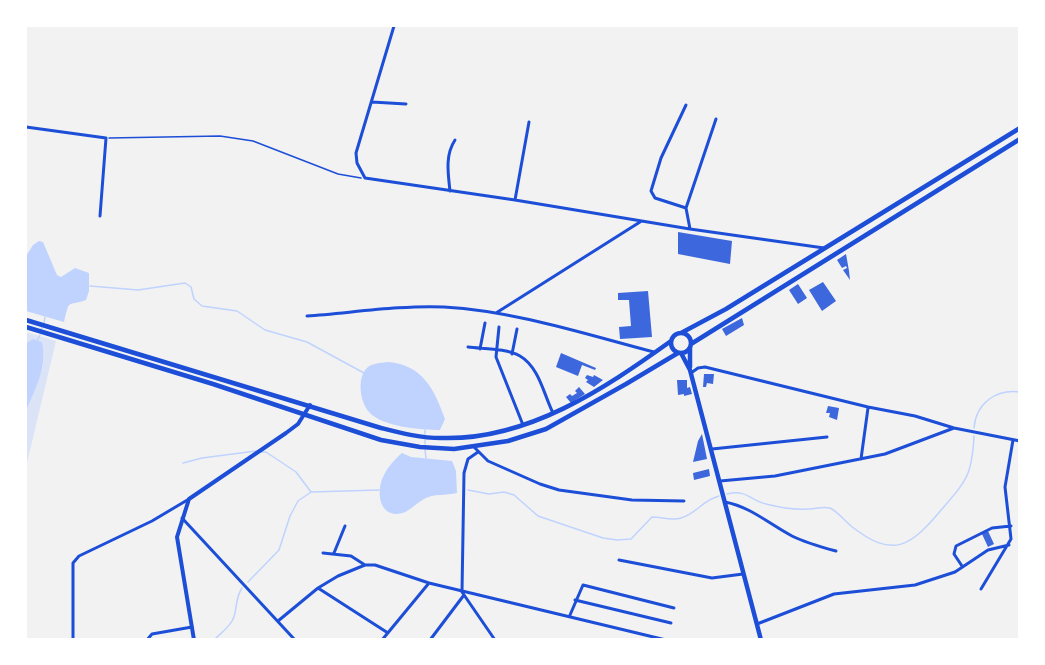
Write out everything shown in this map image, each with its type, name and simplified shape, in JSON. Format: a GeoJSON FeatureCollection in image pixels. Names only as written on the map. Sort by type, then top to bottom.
{"type":"FeatureCollection","features":[{"type":"Feature","properties":{"kind":"main road"},"geometry":{"type":"LineString","coordinates":[[26,320],[381,428],[423,437],[469,437],[524,426],[591,393],[655,353],[671,341],[674,335],[705,322],[1020,128]]}},
{"type":"Feature","properties":{"kind":"main road"},"geometry":{"type":"LineString","coordinates":[[26,327],[213,384],[381,440],[454,449],[508,441],[556,424],[679,353],[686,352],[691,346],[805,272],[1020,139]]}},
{"type":"Feature","properties":{"kind":"main road"},"geometry":{"type":"LineString","coordinates":[[800,264],[805,272]]}},
{"type":"Feature","properties":{"kind":"main road"},"geometry":{"type":"LineString","coordinates":[[681,333],[689,337],[691,371],[761,639]]}},
{"type":"Feature","properties":{"kind":"main road"},"geometry":{"type":"LineString","coordinates":[[671,341],[672,348],[679,353],[691,371]]}},
{"type":"Feature","properties":{"kind":"street"},"geometry":{"type":"LineString","coordinates":[[394,26],[356,153],[357,163],[365,178],[515,200],[641,222],[826,248]]}},
{"type":"Feature","properties":{"kind":"street"},"geometry":{"type":"LineString","coordinates":[[371,102],[406,104]]}},
{"type":"Feature","properties":{"kind":"street"},"geometry":{"type":"LineString","coordinates":[[686,105],[661,158],[651,191],[655,198],[686,208]]}},
{"type":"Feature","properties":{"kind":"street"},"geometry":{"type":"LineString","coordinates":[[690,229],[686,208],[716,119]]}},
{"type":"Feature","properties":{"kind":"street"},"geometry":{"type":"LineString","coordinates":[[515,200],[529,122]]}},
{"type":"Feature","properties":{"kind":"street"},"geometry":{"type":"LineString","coordinates":[[26,127],[106,138],[99,216]]}},
{"type":"Feature","properties":{"kind":"street"},"geometry":{"type":"LineString","coordinates":[[450,191],[448,159],[455,140]]}},
{"type":"Feature","properties":{"kind":"street"},"geometry":{"type":"LineString","coordinates":[[495,314],[641,222]]}},
{"type":"Feature","properties":{"kind":"street"},"geometry":{"type":"LineString","coordinates":[[307,316],[430,307],[471,310],[571,330],[655,353]]}},
{"type":"Feature","properties":{"kind":"street"},"geometry":{"type":"LineString","coordinates":[[480,349],[485,323]]}},
{"type":"Feature","properties":{"kind":"street"},"geometry":{"type":"LineString","coordinates":[[499,327],[497,360],[524,426]]}},
{"type":"Feature","properties":{"kind":"street"},"geometry":{"type":"LineString","coordinates":[[512,354],[517,329]]}},
{"type":"Feature","properties":{"kind":"street"},"geometry":{"type":"LineString","coordinates":[[468,347],[496,350],[522,358],[537,375],[553,413]]}},
{"type":"Feature","properties":{"kind":"street"},"geometry":{"type":"LineString","coordinates":[[691,371],[705,367],[868,407],[915,416],[954,428],[1020,441]]}},
{"type":"Feature","properties":{"kind":"street"},"geometry":{"type":"LineString","coordinates":[[73,639],[73,571],[77,558],[152,521],[189,499],[286,433],[305,415],[310,405]]}},
{"type":"Feature","properties":{"kind":"street"},"geometry":{"type":"LineString","coordinates":[[861,459],[868,407]]}},
{"type":"Feature","properties":{"kind":"street"},"geometry":{"type":"LineString","coordinates":[[720,481],[775,476],[890,453],[954,428]]}},
{"type":"Feature","properties":{"kind":"street"},"geometry":{"type":"LineString","coordinates":[[712,449],[827,437]]}},
{"type":"Feature","properties":{"kind":"street"},"geometry":{"type":"LineString","coordinates":[[981,589],[1009,544],[1011,526],[1005,487],[1013,440]]}},
{"type":"Feature","properties":{"kind":"street"},"geometry":{"type":"LineString","coordinates":[[474,447],[488,461],[559,490],[632,500],[684,501]]}},
{"type":"Feature","properties":{"kind":"street"},"geometry":{"type":"LineString","coordinates":[[478,452],[468,459],[464,473],[463,593],[495,639]]}},
{"type":"Feature","properties":{"kind":"street"},"geometry":{"type":"LineString","coordinates":[[189,499],[178,530],[178,546],[194,639]]}},
{"type":"Feature","properties":{"kind":"street"},"geometry":{"type":"LineString","coordinates":[[725,502],[746,508],[790,535],[816,546],[837,551]]}},
{"type":"Feature","properties":{"kind":"street"},"geometry":{"type":"LineString","coordinates":[[182,518],[295,639]]}},
{"type":"Feature","properties":{"kind":"street"},"geometry":{"type":"LineString","coordinates":[[334,553],[345,526]]}},
{"type":"Feature","properties":{"kind":"street"},"geometry":{"type":"LineString","coordinates":[[963,566],[954,554],[956,546],[992,528],[1011,526]]}},
{"type":"Feature","properties":{"kind":"street"},"geometry":{"type":"LineString","coordinates":[[757,624],[796,610],[825,596],[873,588],[915,585],[955,572],[988,550],[1009,544]]}},
{"type":"Feature","properties":{"kind":"street"},"geometry":{"type":"LineString","coordinates":[[322,553],[351,556],[365,565]]}},
{"type":"Feature","properties":{"kind":"street"},"geometry":{"type":"LineString","coordinates":[[619,560],[712,578],[743,574]]}},
{"type":"Feature","properties":{"kind":"street"},"geometry":{"type":"LineString","coordinates":[[278,621],[318,588],[345,572],[365,565],[383,567],[463,593],[570,615],[666,639]]}},
{"type":"Feature","properties":{"kind":"street"},"geometry":{"type":"LineString","coordinates":[[382,639],[429,583]]}},
{"type":"Feature","properties":{"kind":"street"},"geometry":{"type":"LineString","coordinates":[[570,615],[581,586],[585,585],[674,608]]}},
{"type":"Feature","properties":{"kind":"street"},"geometry":{"type":"LineString","coordinates":[[318,588],[388,633]]}},
{"type":"Feature","properties":{"kind":"street"},"geometry":{"type":"LineString","coordinates":[[430,639],[463,593]]}},
{"type":"Feature","properties":{"kind":"street"},"geometry":{"type":"LineString","coordinates":[[575,600],[670,623]]}},
{"type":"Feature","properties":{"kind":"street"},"geometry":{"type":"LineString","coordinates":[[147,639],[152,634],[192,627]]}},
{"type":"Feature","properties":{"kind":"street"},"geometry":{"type":"LineString","coordinates":[[487,639],[492,635]]}},
{"type":"Feature","properties":{"kind":"path"},"geometry":{"type":"LineString","coordinates":[[106,138],[220,136],[253,141],[338,174],[365,178]]}},
{"type":"Feature","properties":{"kind":"shaded area"},"geometry":{"type":"Polygon","coordinates":[[[26,332],[56,341],[26,467],[25,416],[42,370],[44,353],[42,342],[33,339],[26,343],[26,332]]]}},
{"type":"Feature","properties":{"kind":"water"},"geometry":{"type":"Polygon","coordinates":[[[39,241],[43,242],[57,275],[61,277],[75,268],[89,273],[89,291],[86,300],[70,305],[64,322],[26,311],[26,256],[33,245],[39,241]]]}},
{"type":"Feature","properties":{"kind":"water"},"geometry":{"type":"Polygon","coordinates":[[[33,339],[42,342],[43,360],[40,378],[26,411],[26,343],[33,339]]]}},
{"type":"Feature","properties":{"kind":"water"},"geometry":{"type":"Polygon","coordinates":[[[388,362],[410,368],[426,380],[445,419],[440,430],[392,424],[369,412],[363,402],[361,391],[363,373],[370,366],[388,362]]]}},
{"type":"Feature","properties":{"kind":"water"},"geometry":{"type":"Polygon","coordinates":[[[402,453],[411,457],[452,461],[456,471],[457,493],[428,497],[403,513],[389,512],[382,504],[380,486],[387,469],[402,453]]]}},
{"type":"Feature","properties":{"kind":"building"},"geometry":{"type":"Polygon","coordinates":[[[678,232],[732,241],[730,264],[678,254],[678,232]]]}},
{"type":"Feature","properties":{"kind":"building"},"geometry":{"type":"Polygon","coordinates":[[[846,254],[850,280],[843,270],[847,268],[846,266],[842,268],[837,260],[846,254]]]}},
{"type":"Feature","properties":{"kind":"building"},"geometry":{"type":"Polygon","coordinates":[[[823,282],[836,301],[822,311],[809,290],[823,282]]]}},
{"type":"Feature","properties":{"kind":"building"},"geometry":{"type":"Polygon","coordinates":[[[798,284],[807,298],[798,304],[789,290],[798,284]]]}},
{"type":"Feature","properties":{"kind":"building"},"geometry":{"type":"Polygon","coordinates":[[[648,291],[652,337],[620,339],[619,327],[631,326],[629,300],[618,300],[618,293],[648,291]]]}},
{"type":"Feature","properties":{"kind":"building"},"geometry":{"type":"Polygon","coordinates":[[[742,318],[744,325],[726,336],[722,329],[742,318]]]}},
{"type":"Feature","properties":{"kind":"building"},"geometry":{"type":"Polygon","coordinates":[[[561,353],[596,368],[595,370],[582,365],[578,376],[556,367],[561,353]]]}},
{"type":"Feature","properties":{"kind":"building"},"geometry":{"type":"Polygon","coordinates":[[[704,374],[714,374],[713,384],[707,383],[706,387],[703,387],[704,374]]]}},
{"type":"Feature","properties":{"kind":"building"},"geometry":{"type":"Polygon","coordinates":[[[587,375],[593,377],[594,375],[603,380],[594,387],[586,382],[587,375]]]}},
{"type":"Feature","properties":{"kind":"building"},"geometry":{"type":"Polygon","coordinates":[[[677,380],[687,380],[687,388],[690,387],[692,394],[678,395],[677,380]]]}},
{"type":"Feature","properties":{"kind":"building"},"geometry":{"type":"Polygon","coordinates":[[[579,387],[585,394],[571,403],[566,397],[577,393],[575,391],[579,387]]]}},
{"type":"Feature","properties":{"kind":"building"},"geometry":{"type":"Polygon","coordinates":[[[828,406],[839,408],[837,420],[829,417],[830,413],[826,413],[828,406]]]}},
{"type":"Feature","properties":{"kind":"building"},"geometry":{"type":"Polygon","coordinates":[[[702,434],[707,459],[693,462],[698,441],[702,434]]]}},
{"type":"Feature","properties":{"kind":"building"},"geometry":{"type":"Polygon","coordinates":[[[709,469],[710,476],[694,480],[693,473],[709,469]]]}},
{"type":"Feature","properties":{"kind":"building"},"geometry":{"type":"Polygon","coordinates":[[[988,531],[994,544],[988,547],[982,534],[988,531]]]}},
{"type":"Feature","properties":{"kind":"waterway"},"geometry":{"type":"LineString","coordinates":[[90,286],[138,290],[185,283],[191,287],[194,299],[202,306],[237,311],[265,330],[307,342],[364,373]]}},
{"type":"Feature","properties":{"kind":"waterway"},"geometry":{"type":"LineString","coordinates":[[44,323],[45,317]]}},
{"type":"Feature","properties":{"kind":"waterway"},"geometry":{"type":"LineString","coordinates":[[37,341],[40,335]]}},
{"type":"Feature","properties":{"kind":"waterway"},"geometry":{"type":"LineString","coordinates":[[974,428],[979,411],[995,395],[1020,392]]}},
{"type":"Feature","properties":{"kind":"waterway"},"geometry":{"type":"LineString","coordinates":[[727,494],[739,493],[761,502],[786,508],[830,508],[866,537],[879,543],[901,544],[921,532],[963,483],[970,469],[974,436]]}},
{"type":"Feature","properties":{"kind":"waterway"},"geometry":{"type":"LineString","coordinates":[[425,450],[426,458]]}},
{"type":"Feature","properties":{"kind":"waterway"},"geometry":{"type":"LineString","coordinates":[[183,463],[202,458],[256,451]]}},
{"type":"Feature","properties":{"kind":"waterway"},"geometry":{"type":"LineString","coordinates":[[260,452],[266,452],[296,472],[311,492]]}},
{"type":"Feature","properties":{"kind":"waterway"},"geometry":{"type":"LineString","coordinates":[[248,582],[279,550],[290,516],[298,501],[311,492],[379,490]]}},
{"type":"Feature","properties":{"kind":"waterway"},"geometry":{"type":"LineString","coordinates":[[468,490],[489,494],[504,492],[514,495],[538,516],[603,538],[617,540],[631,539],[652,517],[678,519],[719,496]]}},
{"type":"Feature","properties":{"kind":"waterway"},"geometry":{"type":"LineString","coordinates":[[214,640],[232,621],[242,588]]}}]}
